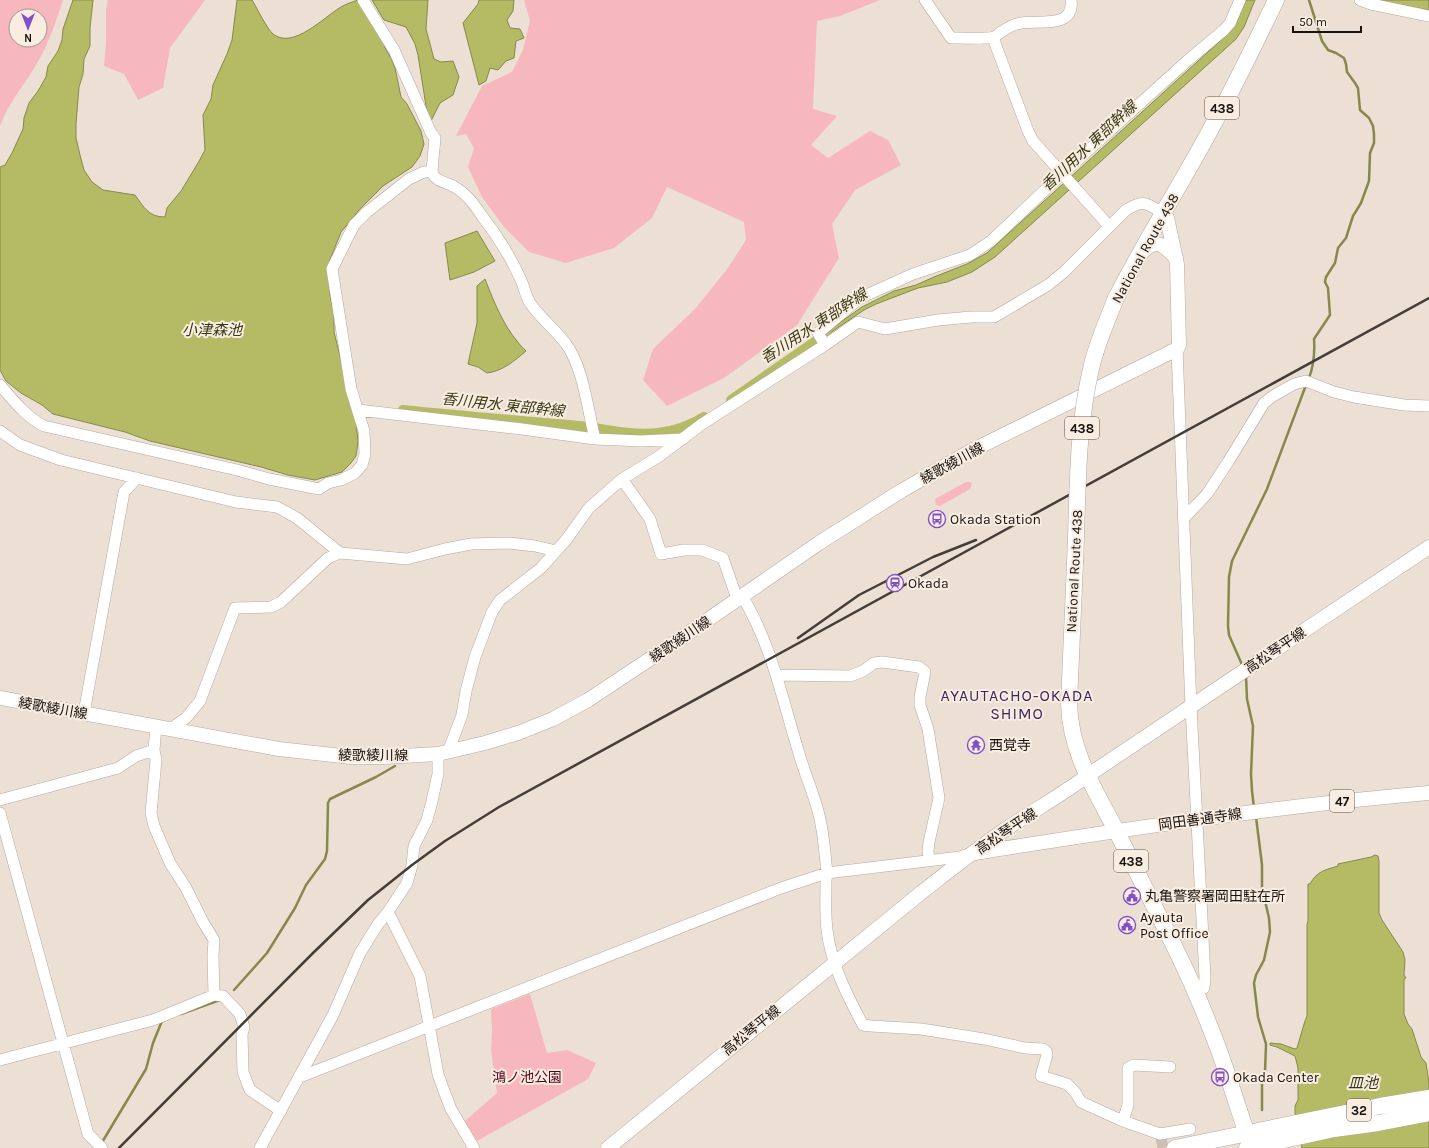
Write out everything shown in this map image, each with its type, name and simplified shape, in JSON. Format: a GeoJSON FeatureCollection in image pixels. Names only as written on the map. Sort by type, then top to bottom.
{"type":"FeatureCollection","features":[{"type":"Feature","properties":{"kind":"highway","name":"National Route 438"},"geometry":{"type":"LineString","coordinates":[[1250,1144],[1221,1055],[1179,956],[1087,776],[1073,737],[1069,719],[1070,666],[1083,411],[1091,368],[1098,344],[1116,298],[1138,255],[1214,124],[1276,0]]}},
{"type":"Feature","properties":{"kind":"highway","name":"32"},"geometry":{"type":"LineString","coordinates":[[1175,1148],[1250,1144],[1380,1106],[1429,1098]]}},
{"type":"Feature","properties":{"kind":"highway","name":"32"},"geometry":{"type":"LineString","coordinates":[[1292,1131],[1334,1129],[1378,1123],[1429,1113]]}},
{"type":"Feature","properties":{"kind":"main road"},"geometry":{"type":"LineString","coordinates":[[1163,213],[1167,218],[1176,258],[1179,344],[1177,349]]}},
{"type":"Feature","properties":{"kind":"main road"},"geometry":{"type":"LineString","coordinates":[[1138,255],[1148,246],[1160,244],[1176,258]]}},
{"type":"Feature","properties":{"kind":"main road","name":"綾歌綾川線"},"geometry":{"type":"LineString","coordinates":[[0,698],[279,749],[344,756],[384,757],[443,753],[518,733],[553,719],[588,700],[819,543],[902,491],[971,452],[1177,349]]}},
{"type":"Feature","properties":{"kind":"main road","name":"高松琴平線"},"geometry":{"type":"LineString","coordinates":[[608,1148],[835,962],[973,853],[1004,831],[1062,795],[1087,776],[1429,547]]}},
{"type":"Feature","properties":{"kind":"main road","name":"岡田善通寺線"},"geometry":{"type":"LineString","coordinates":[[973,853],[1255,811],[1347,800],[1429,793]]}},
{"type":"Feature","properties":{"kind":"street"},"geometry":{"type":"LineString","coordinates":[[364,0],[394,50],[431,133],[435,138],[432,171],[435,177],[454,186],[466,195],[483,216],[508,253],[521,279],[530,302],[544,320],[567,344],[575,360],[587,398],[595,439]]}},
{"type":"Feature","properties":{"kind":"street"},"geometry":{"type":"LineString","coordinates":[[925,0],[951,38],[994,38],[1009,27],[1021,23],[1052,22],[1065,18],[1072,7],[1071,0]]}},
{"type":"Feature","properties":{"kind":"street"},"geometry":{"type":"LineString","coordinates":[[822,340],[818,333],[829,322],[860,298],[913,274],[970,254],[979,250],[991,241],[1064,176],[1197,52],[1224,30],[1230,23],[1240,0]]}},
{"type":"Feature","properties":{"kind":"street"},"geometry":{"type":"LineString","coordinates":[[1360,0],[1429,16]]}},
{"type":"Feature","properties":{"kind":"street"},"geometry":{"type":"LineString","coordinates":[[994,38],[1028,131],[1034,141],[1109,226]]}},
{"type":"Feature","properties":{"kind":"street"},"geometry":{"type":"LineString","coordinates":[[0,385],[30,417],[44,426],[237,470],[269,479],[319,489],[328,483],[341,480],[355,473],[362,465],[365,454],[364,431],[351,389],[332,269],[354,225],[367,212],[409,179],[424,172],[432,171]]}},
{"type":"Feature","properties":{"kind":"street"},"geometry":{"type":"LineString","coordinates":[[260,1148],[333,1015],[360,953],[378,924],[388,912],[407,883],[412,865],[414,846],[426,820],[443,753],[462,715],[466,691],[475,657],[492,612],[500,600],[541,568],[566,540],[589,508],[622,479],[658,457],[702,424],[822,340],[858,322],[886,329],[938,320],[971,317],[994,317],[1048,285],[1064,272],[1126,210],[1137,204],[1144,203],[1151,205],[1163,213]]}},
{"type":"Feature","properties":{"kind":"street"},"geometry":{"type":"LineString","coordinates":[[1177,349],[1191,707],[1204,983],[1204,988],[1195,993]]}},
{"type":"Feature","properties":{"kind":"street"},"geometry":{"type":"LineString","coordinates":[[1184,518],[1206,494],[1228,462],[1264,403],[1294,384],[1308,382],[1334,392],[1354,397],[1404,405],[1429,406]]}},
{"type":"Feature","properties":{"kind":"street"},"geometry":{"type":"LineString","coordinates":[[358,410],[595,439],[641,441],[683,439]]}},
{"type":"Feature","properties":{"kind":"street"},"geometry":{"type":"LineString","coordinates":[[0,431],[20,445],[61,460],[236,502],[277,507],[297,518],[340,553]]}},
{"type":"Feature","properties":{"kind":"street"},"geometry":{"type":"LineString","coordinates":[[84,713],[124,492],[137,478]]}},
{"type":"Feature","properties":{"kind":"street"},"geometry":{"type":"LineString","coordinates":[[622,479],[650,519],[661,554],[684,550],[702,550],[723,558],[736,593],[741,597],[759,630],[786,705],[798,751],[816,801],[820,819],[827,873],[827,929],[832,954],[845,993],[863,1025],[921,1029],[984,1039],[1025,1048],[1043,1049],[1046,1051],[1047,1055],[1041,1076],[1067,1084],[1075,1092],[1081,1102],[1160,1136],[1190,1129]]}},
{"type":"Feature","properties":{"kind":"street"},"geometry":{"type":"LineString","coordinates":[[172,729],[186,718],[200,701],[235,608],[271,607],[281,602],[328,558],[340,553],[407,559],[471,544],[509,543],[535,546],[556,551]]}},
{"type":"Feature","properties":{"kind":"street"},"geometry":{"type":"LineString","coordinates":[[776,676],[850,676],[863,671],[874,663],[882,662],[919,667],[925,672],[920,705],[928,730],[938,798],[929,842],[929,860]]}},
{"type":"Feature","properties":{"kind":"street"},"geometry":{"type":"LineString","coordinates":[[156,726],[154,750],[156,760],[151,813],[154,826],[170,863],[186,888],[214,940],[214,995]]}},
{"type":"Feature","properties":{"kind":"street"},"geometry":{"type":"LineString","coordinates":[[0,800],[118,768],[136,756],[154,750]]}},
{"type":"Feature","properties":{"kind":"street"},"geometry":{"type":"LineString","coordinates":[[0,814],[3,834],[64,1043],[88,1134],[100,1146]]}},
{"type":"Feature","properties":{"kind":"street"},"geometry":{"type":"LineString","coordinates":[[300,1077],[781,888],[827,873],[960,857],[973,853]]}},
{"type":"Feature","properties":{"kind":"street"},"geometry":{"type":"LineString","coordinates":[[388,912],[420,976],[438,1074],[444,1091],[451,1108],[474,1148]]}},
{"type":"Feature","properties":{"kind":"street"},"geometry":{"type":"LineString","coordinates":[[0,1060],[153,1020],[214,995],[223,996],[240,1014],[244,1027],[242,1034],[243,1072],[250,1090],[281,1111]]}},
{"type":"Feature","properties":{"kind":"street"},"geometry":{"type":"LineString","coordinates":[[1123,1121],[1128,1105],[1128,1068],[1134,1066],[1170,1067]]}},
{"type":"Feature","properties":{"kind":"green space"},"geometry":{"type":"Polygon","coordinates":[[[0,0],[63,0],[48,40],[48,8],[8,8],[8,48],[45,48],[3,118],[0,126],[0,0]]]}},
{"type":"Feature","properties":{"kind":"green space"},"geometry":{"type":"Polygon","coordinates":[[[108,0],[205,0],[170,48],[163,88],[138,100],[124,74],[104,66],[106,9],[108,0]]]}},
{"type":"Feature","properties":{"kind":"green space"},"geometry":{"type":"Polygon","coordinates":[[[524,0],[880,0],[840,16],[817,21],[813,109],[837,116],[811,145],[828,158],[870,131],[888,140],[901,165],[855,190],[832,224],[839,258],[797,325],[724,378],[667,406],[643,380],[653,349],[695,309],[728,268],[746,240],[744,222],[667,187],[652,218],[614,248],[566,263],[529,252],[504,227],[482,197],[468,167],[474,148],[466,134],[456,136],[482,86],[512,72],[523,50],[530,21],[524,0]]]}},
{"type":"Feature","properties":{"kind":"green space"},"geometry":{"type":"Polygon","coordinates":[[[966,482],[971,482],[972,484],[970,489],[940,506],[936,505],[935,499],[966,482]]]}},
{"type":"Feature","properties":{"kind":"green space","name":"鴻ノ池公園"},"geometry":{"type":"Polygon","coordinates":[[[530,994],[547,1053],[567,1050],[596,1063],[588,1079],[477,1141],[465,1121],[497,1093],[491,1050],[491,1009],[530,994]]]}},
{"type":"Feature","properties":{"kind":"water","name":"小津森池"},"geometry":{"type":"Polygon","coordinates":[[[73,0],[93,0],[90,46],[84,59],[83,74],[79,87],[76,124],[76,138],[84,170],[92,182],[103,190],[135,195],[150,213],[159,217],[165,217],[167,208],[181,191],[205,150],[203,115],[211,99],[213,85],[232,40],[237,0],[252,0],[273,34],[281,38],[290,38],[299,35],[341,7],[358,0],[382,32],[385,48],[395,68],[401,97],[407,104],[421,131],[424,144],[420,156],[412,167],[383,186],[360,209],[341,232],[330,260],[330,295],[334,315],[334,332],[356,421],[358,442],[356,456],[342,472],[315,480],[288,475],[261,467],[150,441],[125,432],[53,414],[42,405],[21,393],[6,381],[0,370],[0,167],[5,165],[12,153],[23,129],[24,118],[29,103],[46,77],[48,66],[58,51],[62,40],[63,29],[73,0]]]}},
{"type":"Feature","properties":{"kind":"water"},"geometry":{"type":"Polygon","coordinates":[[[372,0],[428,0],[426,29],[434,59],[441,62],[453,61],[459,77],[453,95],[440,103],[429,125],[415,44],[406,27],[384,20],[372,0]]]}},
{"type":"Feature","properties":{"kind":"water"},"geometry":{"type":"Polygon","coordinates":[[[479,0],[514,0],[513,11],[507,20],[510,28],[520,29],[524,38],[516,41],[514,58],[506,61],[498,70],[490,68],[486,81],[479,85],[463,23],[478,4],[479,0]]]}},
{"type":"Feature","properties":{"kind":"water"},"geometry":{"type":"Polygon","coordinates":[[[1246,0],[1255,0],[1244,27],[1236,39],[995,257],[972,272],[947,282],[918,288],[876,304],[864,310],[827,335],[825,333],[862,307],[894,291],[916,285],[967,264],[987,253],[1230,32],[1237,21],[1246,0]]]}},
{"type":"Feature","properties":{"kind":"water"},"geometry":{"type":"Polygon","coordinates":[[[1375,0],[1429,0],[1429,10],[1375,0]]]}},
{"type":"Feature","properties":{"kind":"water"},"geometry":{"type":"Polygon","coordinates":[[[477,231],[495,261],[474,272],[450,280],[445,243],[477,231]]]}},
{"type":"Feature","properties":{"kind":"water"},"geometry":{"type":"Polygon","coordinates":[[[485,279],[507,327],[526,351],[503,368],[487,373],[478,367],[468,364],[477,323],[477,286],[485,279]]]}},
{"type":"Feature","properties":{"kind":"water","name":"皿池"},"geometry":{"type":"Polygon","coordinates":[[[1375,855],[1378,856],[1379,861],[1379,913],[1403,952],[1405,960],[1404,975],[1406,978],[1404,979],[1404,1014],[1412,1029],[1421,1057],[1426,1063],[1429,1083],[1429,1148],[1302,1148],[1295,1113],[1295,1106],[1298,1100],[1298,1068],[1295,1056],[1270,1045],[1270,1043],[1281,1044],[1295,1049],[1297,1048],[1307,1016],[1308,884],[1310,884],[1316,876],[1325,870],[1338,866],[1338,864],[1375,855]]]}},
{"type":"Feature","properties":{"kind":"waterway"},"geometry":{"type":"LineString","coordinates":[[1309,0],[1322,41],[1328,50],[1344,58],[1347,72],[1358,88],[1360,110],[1369,118],[1373,126],[1374,134],[1374,143],[1370,153],[1369,181],[1361,203],[1353,216],[1346,238],[1338,248],[1335,263],[1326,277],[1325,282],[1328,288],[1330,315],[1314,339],[1314,359],[1309,378]]}},
{"type":"Feature","properties":{"kind":"waterway","name":"香川用水 東部幹線"},"geometry":{"type":"LineString","coordinates":[[731,400],[826,334]]}},
{"type":"Feature","properties":{"kind":"waterway"},"geometry":{"type":"LineString","coordinates":[[1243,667],[1229,635],[1228,626],[1229,577],[1232,561],[1267,489],[1306,385]]}},
{"type":"Feature","properties":{"kind":"waterway","name":"香川用水 東部幹線"},"geometry":{"type":"LineString","coordinates":[[403,410],[579,426],[638,434],[670,431],[693,423],[704,417]]}},
{"type":"Feature","properties":{"kind":"waterway"},"geometry":{"type":"LineString","coordinates":[[1246,676],[1247,699],[1253,726],[1251,774],[1254,808]]}},
{"type":"Feature","properties":{"kind":"waterway"},"geometry":{"type":"LineString","coordinates":[[234,990],[267,953],[295,908],[306,885],[325,859],[327,851],[328,803],[330,799],[376,777],[395,766]]}},
{"type":"Feature","properties":{"kind":"waterway"},"geometry":{"type":"LineString","coordinates":[[1256,817],[1262,865],[1262,888],[1269,918],[1270,932],[1264,960],[1256,975],[1254,983],[1258,1017],[1266,1044],[1265,1072],[1262,1081],[1262,1110]]}},
{"type":"Feature","properties":{"kind":"waterway"},"geometry":{"type":"LineString","coordinates":[[181,1014],[220,1000]]}},
{"type":"Feature","properties":{"kind":"waterway"},"geometry":{"type":"LineString","coordinates":[[101,1144],[146,1069],[153,1043],[163,1021]]}},
{"type":"Feature","properties":{"kind":"tunnel"},"geometry":{"type":"LineString","coordinates":[[1161,1137],[1163,1148]]}},
{"type":"Feature","properties":{"kind":"railway"},"geometry":{"type":"LineString","coordinates":[[119,1148],[313,953],[368,900],[445,841],[499,807],[1429,298]]}},
{"type":"Feature","properties":{"kind":"railway"},"geometry":{"type":"LineString","coordinates":[[798,638],[859,595],[933,557],[976,540]]}},
{"type":"Feature","properties":{"kind":"place","name":"Okada Station"},"geometry":{"type":"Point","coordinates":[937,519]}},
{"type":"Feature","properties":{"kind":"place","name":"Okada"},"geometry":{"type":"Point","coordinates":[895,583]}},
{"type":"Feature","properties":{"kind":"place","name":"西覚寺"},"geometry":{"type":"Point","coordinates":[976,745]}},
{"type":"Feature","properties":{"kind":"place","name":"丸亀警察署岡田駐在所"},"geometry":{"type":"Point","coordinates":[1132,896]}},
{"type":"Feature","properties":{"kind":"place","name":"Ayauta Post Office"},"geometry":{"type":"Point","coordinates":[1127,925]}},
{"type":"Feature","properties":{"kind":"place","name":"Okada Center"},"geometry":{"type":"Point","coordinates":[1220,1077]}},
{"type":"Feature","properties":{"kind":"district","name":"AYAUTACHO-OKADA SHIMO"},"geometry":{"type":"Point","coordinates":[1017,704]}}]}
